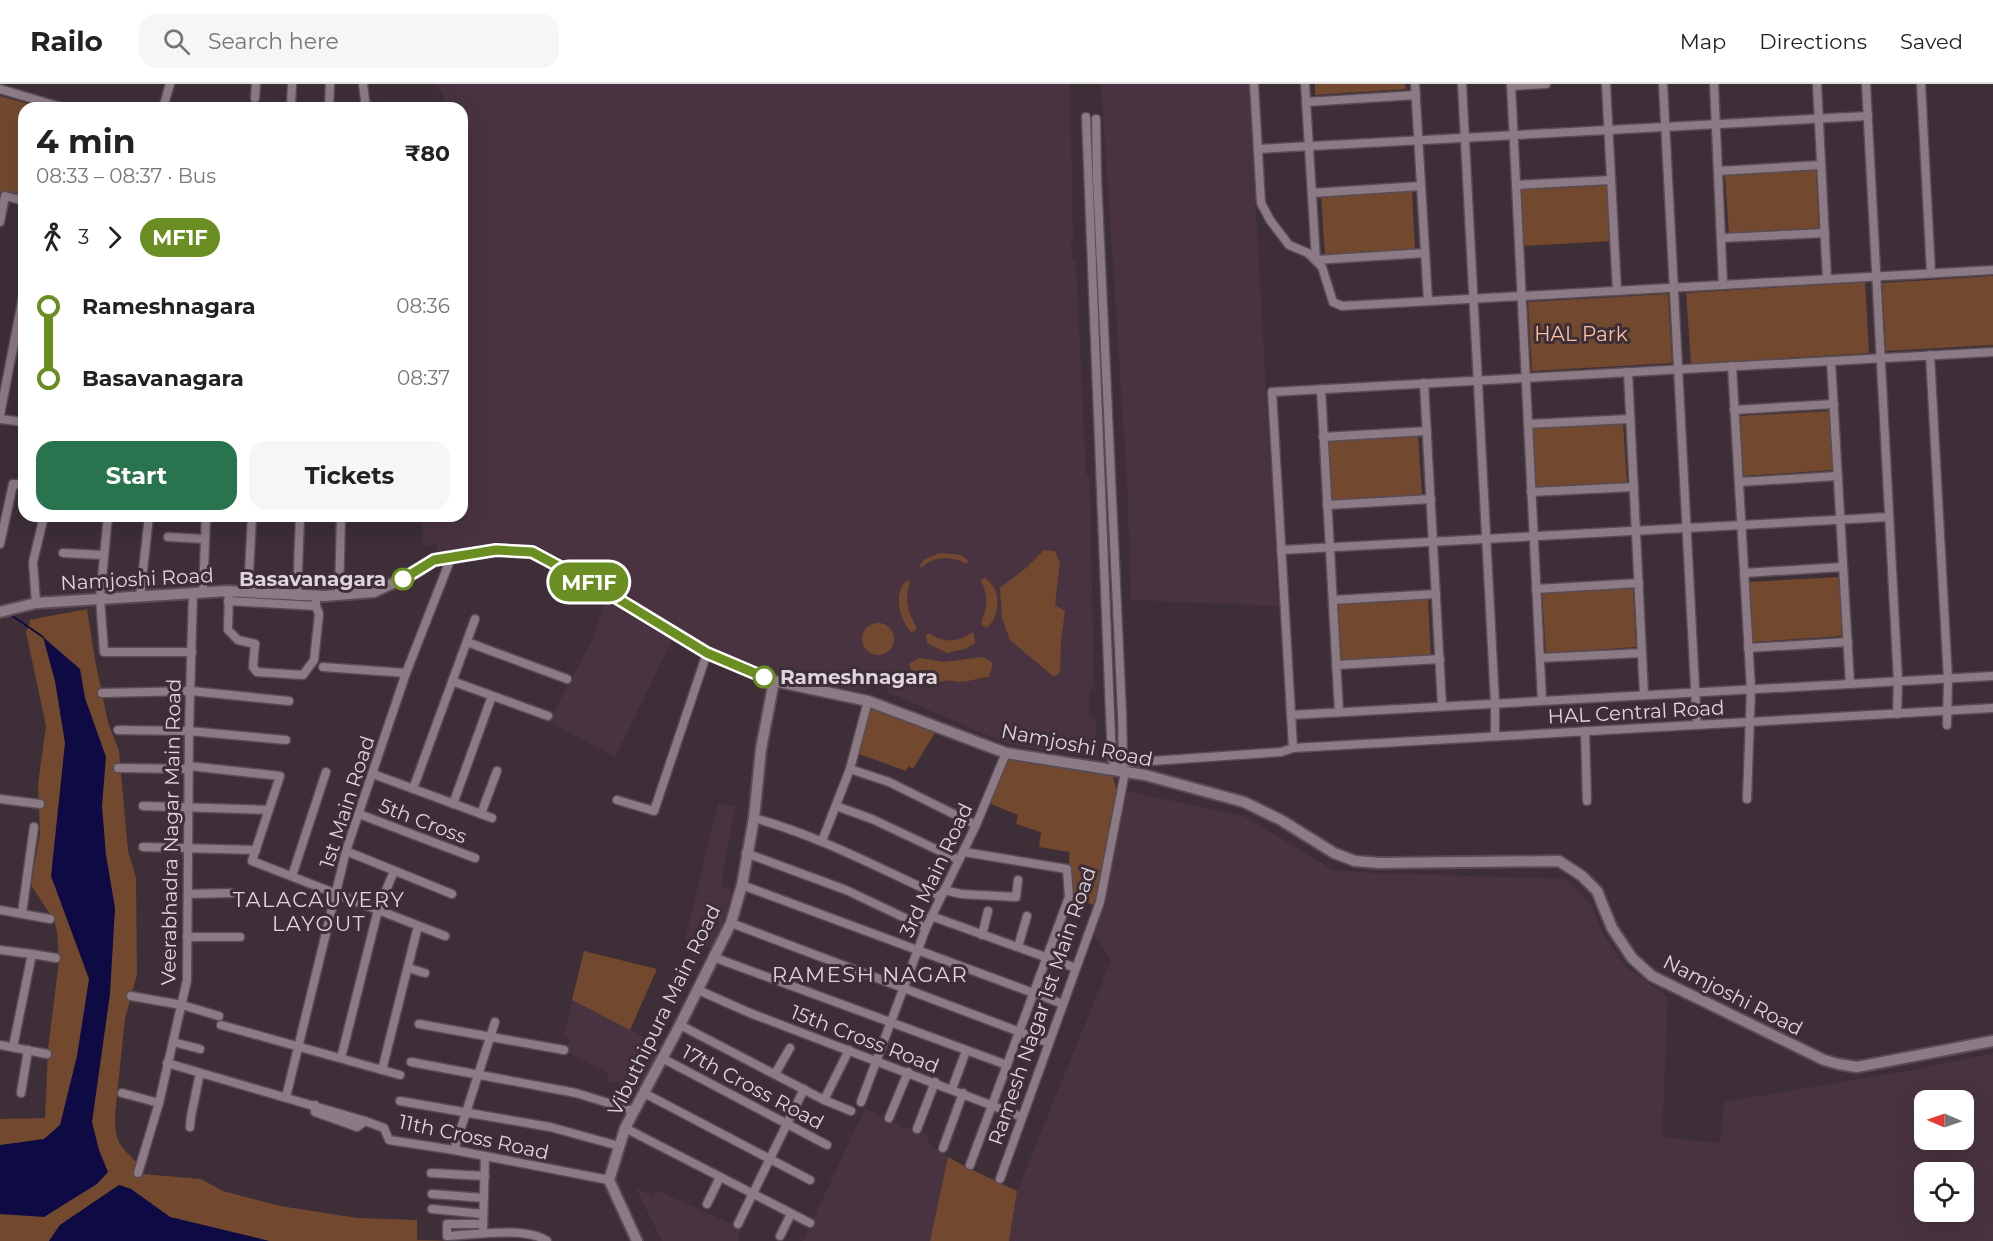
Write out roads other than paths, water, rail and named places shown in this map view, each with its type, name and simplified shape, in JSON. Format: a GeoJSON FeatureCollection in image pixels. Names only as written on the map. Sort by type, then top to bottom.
{"type":"FeatureCollection","features":[{"type":"Feature","properties":{"kind":"main road","name":"Namjoshi Road"},"geometry":{"type":"LineString","coordinates":[[0,612],[36,603],[198,593],[228,596],[248,592],[297,596],[316,601],[339,595],[374,592],[417,572],[434,560],[496,550],[532,552],[605,591],[707,653],[774,681],[868,701],[1006,753],[1122,768],[1244,801],[1281,820],[1334,854],[1355,861],[1380,863],[1559,861],[1582,876],[1597,891],[1612,928],[1632,958],[1652,976],[1824,1060],[1857,1067],[1993,1041]]}},
{"type":"Feature","properties":{"kind":"main road","name":"Vibuthipura Main Road"},"geometry":{"type":"LineString","coordinates":[[609,1180],[625,1128],[731,923],[742,885],[754,818],[761,749],[774,681]]}},
{"type":"Feature","properties":{"kind":"main road"},"geometry":{"type":"LineString","coordinates":[[609,1180],[637,1241]]}},
{"type":"Feature","properties":{"kind":"street"},"geometry":{"type":"LineString","coordinates":[[165,102],[170,84]]}},
{"type":"Feature","properties":{"kind":"street"},"geometry":{"type":"LineString","coordinates":[[255,84],[255,98]]}},
{"type":"Feature","properties":{"kind":"street"},"geometry":{"type":"LineString","coordinates":[[291,102],[292,84]]}},
{"type":"Feature","properties":{"kind":"street"},"geometry":{"type":"LineString","coordinates":[[329,102],[330,84]]}},
{"type":"Feature","properties":{"kind":"street"},"geometry":{"type":"LineString","coordinates":[[363,84],[365,102]]}},
{"type":"Feature","properties":{"kind":"street"},"geometry":{"type":"LineString","coordinates":[[1254,84],[1261,203],[1288,245],[1308,253],[1322,267],[1334,302],[1342,306],[1993,270]]}},
{"type":"Feature","properties":{"kind":"street"},"geometry":{"type":"LineString","coordinates":[[1305,84],[1316,260]]}},
{"type":"Feature","properties":{"kind":"street"},"geometry":{"type":"LineString","coordinates":[[1415,84],[1428,301]]}},
{"type":"Feature","properties":{"kind":"street"},"geometry":{"type":"LineString","coordinates":[[1462,84],[1495,736]]}},
{"type":"Feature","properties":{"kind":"street"},"geometry":{"type":"LineString","coordinates":[[1542,701],[1511,85],[1546,84]]}},
{"type":"Feature","properties":{"kind":"street"},"geometry":{"type":"LineString","coordinates":[[1606,84],[1617,291]]}},
{"type":"Feature","properties":{"kind":"street"},"geometry":{"type":"LineString","coordinates":[[1663,84],[1697,725]]}},
{"type":"Feature","properties":{"kind":"street"},"geometry":{"type":"LineString","coordinates":[[1714,84],[1723,285]]}},
{"type":"Feature","properties":{"kind":"street"},"geometry":{"type":"LineString","coordinates":[[1817,84],[1827,279]]}},
{"type":"Feature","properties":{"kind":"street"},"geometry":{"type":"LineString","coordinates":[[1866,84],[1898,714]]}},
{"type":"Feature","properties":{"kind":"street"},"geometry":{"type":"LineString","coordinates":[[1921,84],[1931,273]]}},
{"type":"Feature","properties":{"kind":"street"},"geometry":{"type":"LineString","coordinates":[[0,89],[44,102]]}},
{"type":"Feature","properties":{"kind":"street"},"geometry":{"type":"LineString","coordinates":[[1306,102],[1416,95]]}},
{"type":"Feature","properties":{"kind":"street"},"geometry":{"type":"LineString","coordinates":[[1258,149],[1868,116]]}},
{"type":"Feature","properties":{"kind":"street"},"geometry":{"type":"LineString","coordinates":[[1086,117],[1112,759],[1122,768]]}},
{"type":"Feature","properties":{"kind":"street"},"geometry":{"type":"LineString","coordinates":[[1096,118],[1122,713],[1122,768]]}},
{"type":"Feature","properties":{"kind":"street"},"geometry":{"type":"LineString","coordinates":[[1718,171],[1821,165]]}},
{"type":"Feature","properties":{"kind":"street"},"geometry":{"type":"LineString","coordinates":[[1516,185],[1611,180]]}},
{"type":"Feature","properties":{"kind":"street"},"geometry":{"type":"LineString","coordinates":[[1312,193],[1421,186]]}},
{"type":"Feature","properties":{"kind":"street"},"geometry":{"type":"LineString","coordinates":[[0,222],[5,196],[18,199]]}},
{"type":"Feature","properties":{"kind":"street"},"geometry":{"type":"LineString","coordinates":[[1721,238],[1825,233]]}},
{"type":"Feature","properties":{"kind":"street"},"geometry":{"type":"LineString","coordinates":[[1316,260],[1425,253]]}},
{"type":"Feature","properties":{"kind":"street"},"geometry":{"type":"LineString","coordinates":[[18,322],[0,417],[18,422]]}},
{"type":"Feature","properties":{"kind":"street"},"geometry":{"type":"LineString","coordinates":[[1293,748],[1272,392],[1993,352]]}},
{"type":"Feature","properties":{"kind":"street"},"geometry":{"type":"LineString","coordinates":[[1930,356],[1948,678],[1947,725]]}},
{"type":"Feature","properties":{"kind":"street"},"geometry":{"type":"LineString","coordinates":[[1831,361],[1850,684]]}},
{"type":"Feature","properties":{"kind":"street"},"geometry":{"type":"LineString","coordinates":[[1732,366],[1751,689],[1747,799]]}},
{"type":"Feature","properties":{"kind":"street"},"geometry":{"type":"LineString","coordinates":[[1628,372],[1644,695]]}},
{"type":"Feature","properties":{"kind":"street"},"geometry":{"type":"LineString","coordinates":[[1424,383],[1442,706]]}},
{"type":"Feature","properties":{"kind":"street"},"geometry":{"type":"LineString","coordinates":[[1321,389],[1339,712]]}},
{"type":"Feature","properties":{"kind":"street"},"geometry":{"type":"LineString","coordinates":[[1734,410],[1834,404]]}},
{"type":"Feature","properties":{"kind":"street"},"geometry":{"type":"LineString","coordinates":[[1528,424],[1630,418]]}},
{"type":"Feature","properties":{"kind":"street"},"geometry":{"type":"LineString","coordinates":[[1323,437],[1426,431]]}},
{"type":"Feature","properties":{"kind":"street"},"geometry":{"type":"LineString","coordinates":[[1739,482],[1838,476]]}},
{"type":"Feature","properties":{"kind":"street"},"geometry":{"type":"LineString","coordinates":[[0,544],[4,502],[13,484],[18,484]]}},
{"type":"Feature","properties":{"kind":"street"},"geometry":{"type":"LineString","coordinates":[[1532,492],[1634,487]]}},
{"type":"Feature","properties":{"kind":"street"},"geometry":{"type":"LineString","coordinates":[[1327,505],[1431,499]]}},
{"type":"Feature","properties":{"kind":"street"},"geometry":{"type":"LineString","coordinates":[[1281,550],[1889,517]]}},
{"type":"Feature","properties":{"kind":"street"},"geometry":{"type":"LineString","coordinates":[[36,603],[33,562],[43,522]]}},
{"type":"Feature","properties":{"kind":"street"},"geometry":{"type":"LineString","coordinates":[[107,522],[100,598],[104,652],[192,652]]}},
{"type":"Feature","properties":{"kind":"street"},"geometry":{"type":"LineString","coordinates":[[140,597],[147,522]]}},
{"type":"Feature","properties":{"kind":"street","name":"Veerabhadra Nagar Main Road"},"geometry":{"type":"LineString","coordinates":[[138,1173],[159,1103],[187,980],[190,691],[206,522]]}},
{"type":"Feature","properties":{"kind":"street"},"geometry":{"type":"LineString","coordinates":[[248,592],[252,522]]}},
{"type":"Feature","properties":{"kind":"street"},"geometry":{"type":"LineString","coordinates":[[297,596],[300,522]]}},
{"type":"Feature","properties":{"kind":"street"},"geometry":{"type":"LineString","coordinates":[[339,595],[341,522]]}},
{"type":"Feature","properties":{"kind":"street"},"geometry":{"type":"LineString","coordinates":[[168,537],[205,539]]}},
{"type":"Feature","properties":{"kind":"street"},"geometry":{"type":"LineString","coordinates":[[63,553],[103,555]]}},
{"type":"Feature","properties":{"kind":"street","name":"1st Main Road"},"geometry":{"type":"LineString","coordinates":[[286,1097],[346,851],[406,673],[451,558]]}},
{"type":"Feature","properties":{"kind":"street"},"geometry":{"type":"LineString","coordinates":[[1744,573],[1843,567]]}},
{"type":"Feature","properties":{"kind":"street"},"geometry":{"type":"LineString","coordinates":[[1536,589],[1639,583]]}},
{"type":"Feature","properties":{"kind":"street"},"geometry":{"type":"LineString","coordinates":[[1333,600],[1436,594]]}},
{"type":"Feature","properties":{"kind":"street"},"geometry":{"type":"LineString","coordinates":[[228,596],[316,601],[319,614],[314,660],[303,675],[257,672],[253,667],[255,644],[238,640],[228,630],[228,596]]}},
{"type":"Feature","properties":{"kind":"street"},"geometry":{"type":"LineString","coordinates":[[413,789],[475,619]]}},
{"type":"Feature","properties":{"kind":"street"},"geometry":{"type":"LineString","coordinates":[[466,642],[567,679]]}},
{"type":"Feature","properties":{"kind":"street"},"geometry":{"type":"LineString","coordinates":[[1748,648],[1848,642]]}},
{"type":"Feature","properties":{"kind":"street"},"geometry":{"type":"LineString","coordinates":[[617,800],[654,811],[707,653]]}},
{"type":"Feature","properties":{"kind":"street"},"geometry":{"type":"LineString","coordinates":[[1540,658],[1642,653]]}},
{"type":"Feature","properties":{"kind":"street"},"geometry":{"type":"LineString","coordinates":[[1336,665],[1440,659]]}},
{"type":"Feature","properties":{"kind":"street"},"geometry":{"type":"LineString","coordinates":[[322,667],[406,673]]}},
{"type":"Feature","properties":{"kind":"street"},"geometry":{"type":"LineString","coordinates":[[1291,715],[1993,676]]}},
{"type":"Feature","properties":{"kind":"street"},"geometry":{"type":"LineString","coordinates":[[452,681],[548,716]]}},
{"type":"Feature","properties":{"kind":"street"},"geometry":{"type":"LineString","coordinates":[[102,693],[190,691],[289,701]]}},
{"type":"Feature","properties":{"kind":"street"},"geometry":{"type":"LineString","coordinates":[[453,804],[492,696]]}},
{"type":"Feature","properties":{"kind":"street"},"geometry":{"type":"LineString","coordinates":[[822,841],[850,769],[868,701]]}},
{"type":"Feature","properties":{"kind":"street","name":"HAL Central Road"},"geometry":{"type":"LineString","coordinates":[[1122,768],[1281,752],[1293,748],[1993,708]]}},
{"type":"Feature","properties":{"kind":"street"},"geometry":{"type":"LineString","coordinates":[[118,730],[189,731],[286,740]]}},
{"type":"Feature","properties":{"kind":"street"},"geometry":{"type":"LineString","coordinates":[[1585,731],[1587,801]]}},
{"type":"Feature","properties":{"kind":"street","name":"3rd Main Road"},"geometry":{"type":"LineString","coordinates":[[861,1102],[926,928],[976,825],[1006,753]]}},
{"type":"Feature","properties":{"kind":"street"},"geometry":{"type":"LineString","coordinates":[[118,768],[189,767],[280,776],[252,861],[445,936]]}},
{"type":"Feature","properties":{"kind":"street","name":"Ramesh Nagar 1st Main Road"},"geometry":{"type":"LineString","coordinates":[[1000,1179],[1105,884],[1122,768]]}},
{"type":"Feature","properties":{"kind":"street"},"geometry":{"type":"LineString","coordinates":[[850,769],[889,782],[976,825]]}},
{"type":"Feature","properties":{"kind":"street"},"geometry":{"type":"LineString","coordinates":[[481,814],[497,771]]}},
{"type":"Feature","properties":{"kind":"street"},"geometry":{"type":"LineString","coordinates":[[292,876],[326,772]]}},
{"type":"Feature","properties":{"kind":"street"},"geometry":{"type":"LineString","coordinates":[[373,774],[492,818]]}},
{"type":"Feature","properties":{"kind":"street"},"geometry":{"type":"LineString","coordinates":[[0,799],[40,804]]}},
{"type":"Feature","properties":{"kind":"street"},"geometry":{"type":"LineString","coordinates":[[143,806],[269,810]]}},
{"type":"Feature","properties":{"kind":"street"},"geometry":{"type":"LineString","coordinates":[[836,806],[961,856],[1067,869],[1069,897],[970,1165]]}},
{"type":"Feature","properties":{"kind":"street","name":"5th Cross"},"geometry":{"type":"LineString","coordinates":[[359,814],[475,858]]}},
{"type":"Feature","properties":{"kind":"street"},"geometry":{"type":"LineString","coordinates":[[754,818],[787,827],[942,893],[1016,897],[1018,880]]}},
{"type":"Feature","properties":{"kind":"street"},"geometry":{"type":"LineString","coordinates":[[22,913],[34,827]]}},
{"type":"Feature","properties":{"kind":"street"},"geometry":{"type":"LineString","coordinates":[[143,847],[256,850]]}},
{"type":"Feature","properties":{"kind":"street"},"geometry":{"type":"LineString","coordinates":[[346,851],[452,894]]}},
{"type":"Feature","properties":{"kind":"street"},"geometry":{"type":"LineString","coordinates":[[746,853],[846,890],[926,928]]}},
{"type":"Feature","properties":{"kind":"street"},"geometry":{"type":"LineString","coordinates":[[341,1059],[378,910],[394,871]]}},
{"type":"Feature","properties":{"kind":"street"},"geometry":{"type":"LineString","coordinates":[[742,885],[1063,1004]]}},
{"type":"Feature","properties":{"kind":"street"},"geometry":{"type":"LineString","coordinates":[[188,894],[232,893]]}},
{"type":"Feature","properties":{"kind":"street"},"geometry":{"type":"LineString","coordinates":[[0,910],[50,919]]}},
{"type":"Feature","properties":{"kind":"street"},"geometry":{"type":"LineString","coordinates":[[982,934],[988,912]]}},
{"type":"Feature","properties":{"kind":"street"},"geometry":{"type":"LineString","coordinates":[[931,916],[1076,968]]}},
{"type":"Feature","properties":{"kind":"street"},"geometry":{"type":"LineString","coordinates":[[1018,947],[1027,916]]}},
{"type":"Feature","properties":{"kind":"street"},"geometry":{"type":"LineString","coordinates":[[731,923],[1049,1043]]}},
{"type":"Feature","properties":{"kind":"street"},"geometry":{"type":"LineString","coordinates":[[382,1070],[418,926]]}},
{"type":"Feature","properties":{"kind":"street"},"geometry":{"type":"LineString","coordinates":[[188,937],[240,937]]}},
{"type":"Feature","properties":{"kind":"street"},"geometry":{"type":"LineString","coordinates":[[0,950],[56,958]]}},
{"type":"Feature","properties":{"kind":"street"},"geometry":{"type":"LineString","coordinates":[[13,1047],[32,954]]}},
{"type":"Feature","properties":{"kind":"street"},"geometry":{"type":"LineString","coordinates":[[713,957],[1007,1065]]}},
{"type":"Feature","properties":{"kind":"street"},"geometry":{"type":"LineString","coordinates":[[408,968],[425,974]]}},
{"type":"Feature","properties":{"kind":"street","name":"15th Cross Road"},"geometry":{"type":"LineString","coordinates":[[698,990],[750,1013],[878,1060],[1022,1117]]}},
{"type":"Feature","properties":{"kind":"street"},"geometry":{"type":"LineString","coordinates":[[130,996],[182,1005],[220,1021],[297,1046],[400,1075]]}},
{"type":"Feature","properties":{"kind":"street"},"geometry":{"type":"LineString","coordinates":[[454,1150],[495,1022]]}},
{"type":"Feature","properties":{"kind":"street"},"geometry":{"type":"LineString","coordinates":[[419,1023],[564,1050]]}},
{"type":"Feature","properties":{"kind":"street"},"geometry":{"type":"LineString","coordinates":[[680,1025],[851,1112]]}},
{"type":"Feature","properties":{"kind":"street"},"geometry":{"type":"LineString","coordinates":[[173,1042],[200,1049]]}},
{"type":"Feature","properties":{"kind":"street"},"geometry":{"type":"LineString","coordinates":[[0,1045],[47,1053]]}},
{"type":"Feature","properties":{"kind":"street"},"geometry":{"type":"LineString","coordinates":[[775,1074],[790,1048]]}},
{"type":"Feature","properties":{"kind":"street"},"geometry":{"type":"LineString","coordinates":[[21,1093],[27,1050]]}},
{"type":"Feature","properties":{"kind":"street"},"geometry":{"type":"LineString","coordinates":[[824,1100],[849,1050]]}},
{"type":"Feature","properties":{"kind":"street"},"geometry":{"type":"LineString","coordinates":[[952,1089],[966,1051]]}},
{"type":"Feature","properties":{"kind":"street","name":"17th Cross Road"},"geometry":{"type":"LineString","coordinates":[[663,1058],[827,1145]]}},
{"type":"Feature","properties":{"kind":"street"},"geometry":{"type":"LineString","coordinates":[[411,1062],[576,1093],[634,1111]]}},
{"type":"Feature","properties":{"kind":"street","name":"11th Cross Road"},"geometry":{"type":"LineString","coordinates":[[167,1063],[365,1121],[384,1128],[389,1140],[609,1180]]}},
{"type":"Feature","properties":{"kind":"street"},"geometry":{"type":"LineString","coordinates":[[889,1118],[908,1072]]}},
{"type":"Feature","properties":{"kind":"street"},"geometry":{"type":"LineString","coordinates":[[190,1128],[200,1073]]}},
{"type":"Feature","properties":{"kind":"street"},"geometry":{"type":"LineString","coordinates":[[917,1129],[934,1082]]}},
{"type":"Feature","properties":{"kind":"street"},"geometry":{"type":"LineString","coordinates":[[738,1224],[804,1089]]}},
{"type":"Feature","properties":{"kind":"street"},"geometry":{"type":"LineString","coordinates":[[122,1093],[159,1103]]}},
{"type":"Feature","properties":{"kind":"street"},"geometry":{"type":"LineString","coordinates":[[644,1093],[810,1180]]}},
{"type":"Feature","properties":{"kind":"street"},"geometry":{"type":"LineString","coordinates":[[943,1149],[963,1093]]}},
{"type":"Feature","properties":{"kind":"street"},"geometry":{"type":"LineString","coordinates":[[400,1101],[550,1127],[619,1146]]}},
{"type":"Feature","properties":{"kind":"street"},"geometry":{"type":"LineString","coordinates":[[625,1128],[810,1222]]}},
{"type":"Feature","properties":{"kind":"street"},"geometry":{"type":"LineString","coordinates":[[482,1234],[485,1156]]}},
{"type":"Feature","properties":{"kind":"street"},"geometry":{"type":"LineString","coordinates":[[431,1173],[485,1176]]}},
{"type":"Feature","properties":{"kind":"street"},"geometry":{"type":"LineString","coordinates":[[707,1204],[720,1177]]}},
{"type":"Feature","properties":{"kind":"street"},"geometry":{"type":"LineString","coordinates":[[432,1194],[484,1198]]}},
{"type":"Feature","properties":{"kind":"street"},"geometry":{"type":"LineString","coordinates":[[432,1209],[483,1214]]}},
{"type":"Feature","properties":{"kind":"street"},"geometry":{"type":"LineString","coordinates":[[780,1236],[792,1214]]}},
{"type":"Feature","properties":{"kind":"street"},"geometry":{"type":"LineString","coordinates":[[483,1224],[447,1224],[447,1236],[514,1232],[547,1241]]}},
{"type":"Feature","properties":{"kind":"waterway"},"geometry":{"type":"LineString","coordinates":[[11,615],[43,637]]}},
{"type":"Feature","properties":{"kind":"place","name":"Basavanagara"},"geometry":{"type":"Point","coordinates":[403,579]}},
{"type":"Feature","properties":{"kind":"place","name":"Rameshnagara"},"geometry":{"type":"Point","coordinates":[764,677]}},
{"type":"Feature","properties":{"kind":"district","name":"TALACAUVERY LAYOUT"},"geometry":{"type":"Point","coordinates":[319,912]}},
{"type":"Feature","properties":{"kind":"district","name":"RAMESH NAGAR"},"geometry":{"type":"Point","coordinates":[870,975]}},
{"type":"Feature","properties":{"kind":"park label","name":"HAL Park"},"geometry":{"type":"Point","coordinates":[1581,334]}}]}
